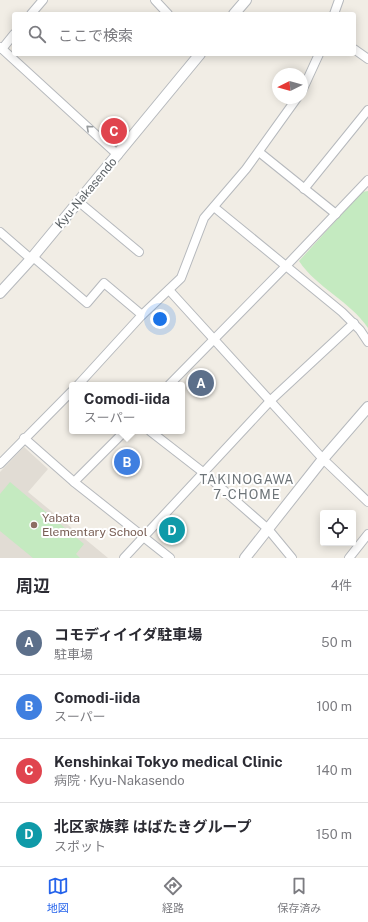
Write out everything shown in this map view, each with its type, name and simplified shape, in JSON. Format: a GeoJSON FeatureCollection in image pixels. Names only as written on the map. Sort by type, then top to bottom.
{"type":"FeatureCollection","features":[{"type":"Feature","properties":{"kind":"street"},"geometry":{"type":"LineString","coordinates":[[33,12],[42,0]]}},
{"type":"Feature","properties":{"kind":"street"},"geometry":{"type":"LineString","coordinates":[[155,0],[166,12]]}},
{"type":"Feature","properties":{"kind":"street"},"geometry":{"type":"LineString","coordinates":[[236,12],[246,0]]}},
{"type":"Feature","properties":{"kind":"street"},"geometry":{"type":"LineString","coordinates":[[335,12],[339,0]]}},
{"type":"Feature","properties":{"kind":"street"},"geometry":{"type":"LineString","coordinates":[[12,36],[1,48],[118,155]]}},
{"type":"Feature","properties":{"kind":"street"},"geometry":{"type":"LineString","coordinates":[[356,50],[367,57]]}},
{"type":"Feature","properties":{"kind":"street","name":"Kyu-Nakasendo"},"geometry":{"type":"LineString","coordinates":[[0,293],[32,258],[198,56]]}},
{"type":"Feature","properties":{"kind":"street"},"geometry":{"type":"LineString","coordinates":[[308,78],[318,56]]}},
{"type":"Feature","properties":{"kind":"street"},"geometry":{"type":"LineString","coordinates":[[85,382],[142,315],[181,278],[204,218],[246,169],[293,104]]}},
{"type":"Feature","properties":{"kind":"street"},"geometry":{"type":"LineString","coordinates":[[304,189],[368,110]]}},
{"type":"Feature","properties":{"kind":"street"},"geometry":{"type":"LineString","coordinates":[[259,152],[336,214]]}},
{"type":"Feature","properties":{"kind":"street"},"geometry":{"type":"LineString","coordinates":[[172,382],[368,181]]}},
{"type":"Feature","properties":{"kind":"street"},"geometry":{"type":"LineString","coordinates":[[78,202],[139,252]]}},
{"type":"Feature","properties":{"kind":"street"},"geometry":{"type":"LineString","coordinates":[[214,207],[354,323],[368,342]]}},
{"type":"Feature","properties":{"kind":"street"},"geometry":{"type":"LineString","coordinates":[[0,232],[87,303],[104,283],[142,315]]}},
{"type":"Feature","properties":{"kind":"street"},"geometry":{"type":"LineString","coordinates":[[170,290],[323,459],[368,502]]}},
{"type":"Feature","properties":{"kind":"street"},"geometry":{"type":"LineString","coordinates":[[124,558],[271,400],[354,323]]}},
{"type":"Feature","properties":{"kind":"street"},"geometry":{"type":"LineString","coordinates":[[0,464],[69,394]]}},
{"type":"Feature","properties":{"kind":"street"},"geometry":{"type":"LineString","coordinates":[[244,558],[323,459],[368,407]]}},
{"type":"Feature","properties":{"kind":"street"},"geometry":{"type":"LineString","coordinates":[[74,482],[122,434]]}},
{"type":"Feature","properties":{"kind":"street"},"geometry":{"type":"LineString","coordinates":[[154,434],[204,473],[268,529],[292,558]]}},
{"type":"Feature","properties":{"kind":"street"},"geometry":{"type":"LineString","coordinates":[[24,438],[74,482],[170,558]]}},
{"type":"Feature","properties":{"kind":"street"},"geometry":{"type":"LineString","coordinates":[[349,558],[368,534]]}},
{"type":"Feature","properties":{"kind":"shaded area","name":"Yabata Elementary School"},"geometry":{"type":"Polygon","coordinates":[[[24,447],[48,469],[28,492],[108,558],[0,558],[0,472],[24,447]]]}},
{"type":"Feature","properties":{"kind":"green space"},"geometry":{"type":"Polygon","coordinates":[[[368,191],[368,328],[361,318],[306,271],[299,261],[362,192],[368,191]]]}},
{"type":"Feature","properties":{"kind":"green space","name":"Yabata Elementary School"},"geometry":{"type":"Polygon","coordinates":[[[10,482],[84,544],[76,554],[80,558],[33,558],[0,531],[0,494],[10,482]]]}},
{"type":"Feature","properties":{"kind":"place","name":"Kenshinkai Tokyo medical Clinic"},"geometry":{"type":"Point","coordinates":[114,131]}},
{"type":"Feature","properties":{"kind":"place","name":"コモディイイダ駐車場"},"geometry":{"type":"Point","coordinates":[201,383]}},
{"type":"Feature","properties":{"kind":"place","name":"Comodi-iida"},"geometry":{"type":"Point","coordinates":[127,462]}},
{"type":"Feature","properties":{"kind":"place","name":"Yabata Elementary School"},"geometry":{"type":"Point","coordinates":[34,525]}},
{"type":"Feature","properties":{"kind":"place","name":"北区家族葬 はばたきグループ"},"geometry":{"type":"Point","coordinates":[172,530]}},
{"type":"Feature","properties":{"kind":"district","name":"TAKINOGAWA 7-CHOME"},"geometry":{"type":"Point","coordinates":[247,486]}}]}
